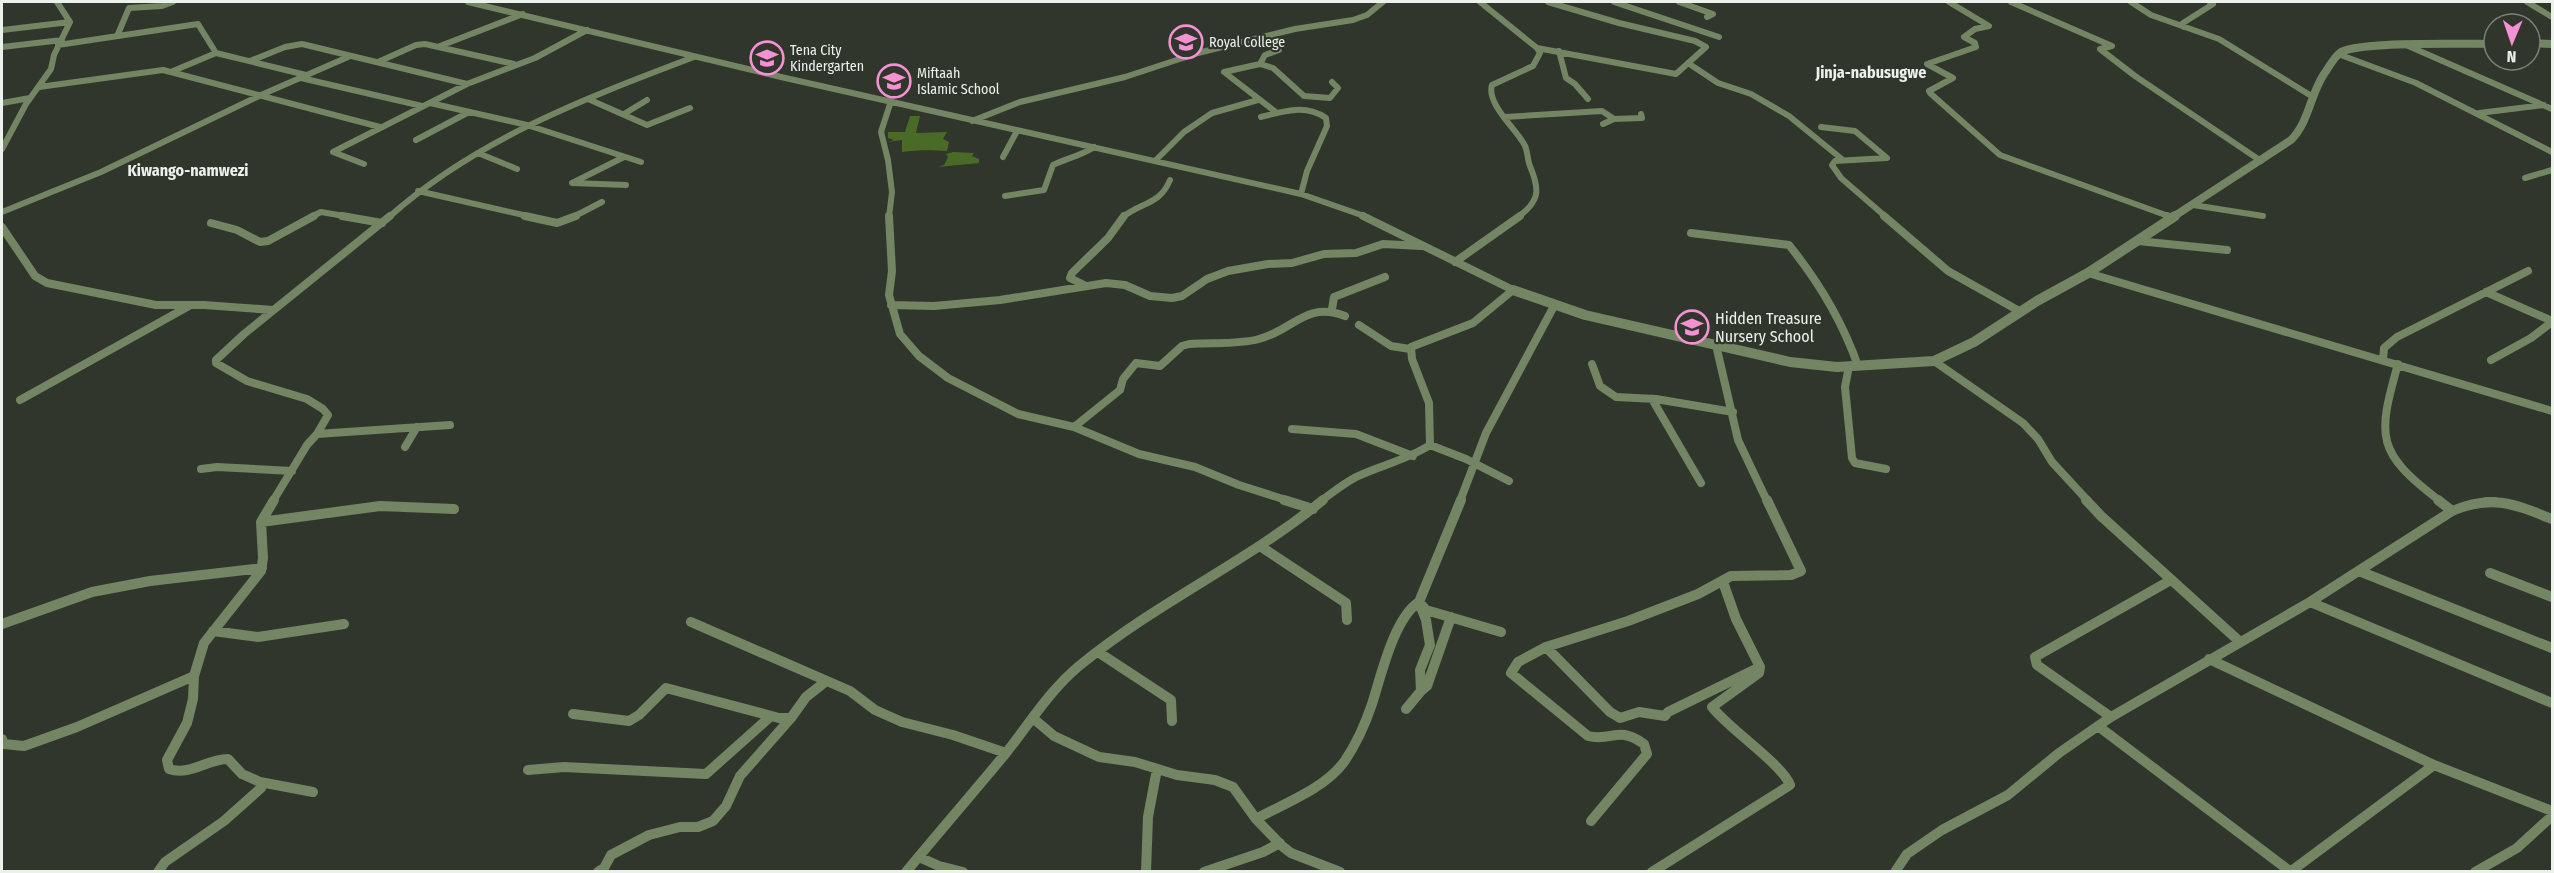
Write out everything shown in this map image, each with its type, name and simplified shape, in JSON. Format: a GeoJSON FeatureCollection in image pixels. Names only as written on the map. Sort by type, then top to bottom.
{"type":"FeatureCollection","features":[{"type":"Feature","properties":{"kind":"street"},"geometry":{"type":"LineString","coordinates":[[57,2],[70,22]]}},
{"type":"Feature","properties":{"kind":"street"},"geometry":{"type":"LineString","coordinates":[[118,34],[126,13],[154,2]]}},
{"type":"Feature","properties":{"kind":"street"},"geometry":{"type":"LineString","coordinates":[[146,6],[162,6],[173,2]]}},
{"type":"Feature","properties":{"kind":"street"},"geometry":{"type":"LineString","coordinates":[[468,2],[694,57],[1301,194],[1372,219],[1513,290],[1554,306],[1642,329],[1791,362],[1853,366],[1934,361],[1974,342],[2088,273],[2262,161],[2296,136],[2321,79],[2338,54],[2352,48],[2482,44]]}},
{"type":"Feature","properties":{"kind":"street"},"geometry":{"type":"LineString","coordinates":[[972,120],[1020,102],[1117,79],[1198,53],[1295,29],[1353,20],[1367,15],[1383,2]]}},
{"type":"Feature","properties":{"kind":"street"},"geometry":{"type":"LineString","coordinates":[[1480,2],[1537,48],[1676,74],[1706,47],[1704,44],[1619,23],[1548,2]]}},
{"type":"Feature","properties":{"kind":"street"},"geometry":{"type":"LineString","coordinates":[[1614,2],[1719,37]]}},
{"type":"Feature","properties":{"kind":"street"},"geometry":{"type":"LineString","coordinates":[[1679,2],[1713,14],[1707,17]]}},
{"type":"Feature","properties":{"kind":"street"},"geometry":{"type":"LineString","coordinates":[[1950,2],[1989,26],[1975,29],[1965,37],[1975,43],[1976,47],[1927,64],[1953,78],[1935,87],[1929,91],[1930,93],[2000,155],[2173,218]]}},
{"type":"Feature","properties":{"kind":"street"},"geometry":{"type":"LineString","coordinates":[[2011,2],[2112,46],[2100,49],[2135,76],[2262,161]]}},
{"type":"Feature","properties":{"kind":"street"},"geometry":{"type":"LineString","coordinates":[[2131,2],[2151,15],[2222,41],[2313,97]]}},
{"type":"Feature","properties":{"kind":"street"},"geometry":{"type":"LineString","coordinates":[[2184,27],[2183,23],[2213,4],[2210,2]]}},
{"type":"Feature","properties":{"kind":"street"},"geometry":{"type":"LineString","coordinates":[[2527,2],[2553,17]]}},
{"type":"Feature","properties":{"kind":"street"},"geometry":{"type":"LineString","coordinates":[[440,47],[523,14]]}},
{"type":"Feature","properties":{"kind":"street"},"geometry":{"type":"LineString","coordinates":[[2,30],[70,22]]}},
{"type":"Feature","properties":{"kind":"street"},"geometry":{"type":"LineString","coordinates":[[2,149],[30,98],[51,69],[70,22]]}},
{"type":"Feature","properties":{"kind":"street"},"geometry":{"type":"LineString","coordinates":[[2,47],[60,43],[197,24],[216,53]]}},
{"type":"Feature","properties":{"kind":"street"},"geometry":{"type":"LineString","coordinates":[[364,164],[333,152],[467,84],[535,58],[586,30]]}},
{"type":"Feature","properties":{"kind":"street"},"geometry":{"type":"LineString","coordinates":[[1260,64],[1265,55],[1279,50],[1279,46],[1266,37]]}},
{"type":"Feature","properties":{"kind":"street"},"geometry":{"type":"LineString","coordinates":[[250,61],[298,44],[467,84]]}},
{"type":"Feature","properties":{"kind":"street"},"geometry":{"type":"LineString","coordinates":[[378,62],[416,45],[440,47],[515,64]]}},
{"type":"Feature","properties":{"kind":"street"},"geometry":{"type":"LineString","coordinates":[[2406,45],[2553,109]]}},
{"type":"Feature","properties":{"kind":"street"},"geometry":{"type":"LineString","coordinates":[[1455,262],[1520,216],[1535,201],[1537,183],[1528,161],[1526,146],[1493,101],[1490,88],[1533,66],[1539,58],[1537,48]]}},
{"type":"Feature","properties":{"kind":"street"},"geometry":{"type":"LineString","coordinates":[[1559,51],[1566,78],[1575,84],[1588,99]]}},
{"type":"Feature","properties":{"kind":"street"},"geometry":{"type":"LineString","coordinates":[[173,71],[216,53],[422,106]]}},
{"type":"Feature","properties":{"kind":"street"},"geometry":{"type":"LineString","coordinates":[[2338,54],[2416,82],[2553,152]]}},
{"type":"Feature","properties":{"kind":"street"},"geometry":{"type":"LineString","coordinates":[[2,212],[101,172],[260,95],[349,57]]}},
{"type":"Feature","properties":{"kind":"street"},"geometry":{"type":"LineString","coordinates":[[312,792],[260,782],[242,774],[228,759],[224,758],[180,772],[173,771],[168,766],[167,760],[187,723],[193,699],[194,676],[204,643],[262,568],[261,522],[328,415],[323,409],[295,395],[259,385],[231,373],[216,363],[220,355],[382,224],[418,191],[447,171],[527,125],[694,57]]}},
{"type":"Feature","properties":{"kind":"street"},"geometry":{"type":"LineString","coordinates":[[1688,63],[1718,83],[1751,94],[1779,110],[1843,160]]}},
{"type":"Feature","properties":{"kind":"street"},"geometry":{"type":"LineString","coordinates":[[1277,113],[1224,72],[1260,64],[1273,68],[1294,89],[1309,98],[1330,98],[1338,88],[1332,82]]}},
{"type":"Feature","properties":{"kind":"street"},"geometry":{"type":"LineString","coordinates":[[39,87],[152,71],[173,71],[380,127]]}},
{"type":"Feature","properties":{"kind":"street"},"geometry":{"type":"LineString","coordinates":[[2,102],[30,98]]}},
{"type":"Feature","properties":{"kind":"street"},"geometry":{"type":"LineString","coordinates":[[588,99],[649,125],[690,108]]}},
{"type":"Feature","properties":{"kind":"street"},"geometry":{"type":"LineString","coordinates":[[624,114],[647,100]]}},
{"type":"Feature","properties":{"kind":"street"},"geometry":{"type":"LineString","coordinates":[[1155,161],[1184,132],[1212,113],[1258,100]]}},
{"type":"Feature","properties":{"kind":"street"},"geometry":{"type":"LineString","coordinates":[[891,101],[880,132],[888,160],[892,192],[889,217],[891,305],[900,334],[911,349],[948,378],[1018,414],[1074,427],[1139,454],[1195,467],[1239,485],[1313,509]]}},
{"type":"Feature","properties":{"kind":"street"},"geometry":{"type":"LineString","coordinates":[[430,103],[527,125],[640,162]]}},
{"type":"Feature","properties":{"kind":"street"},"geometry":{"type":"LineString","coordinates":[[2479,113],[2544,105]]}},
{"type":"Feature","properties":{"kind":"street"},"geometry":{"type":"LineString","coordinates":[[1261,117],[1298,109],[1323,115],[1328,122],[1307,171],[1301,194]]}},
{"type":"Feature","properties":{"kind":"street"},"geometry":{"type":"LineString","coordinates":[[1505,117],[1602,111],[1614,119]]}},
{"type":"Feature","properties":{"kind":"street"},"geometry":{"type":"LineString","coordinates":[[416,140],[470,112]]}},
{"type":"Feature","properties":{"kind":"street"},"geometry":{"type":"LineString","coordinates":[[1603,124],[1614,119],[1642,118],[1641,114]]}},
{"type":"Feature","properties":{"kind":"street"},"geometry":{"type":"LineString","coordinates":[[1821,127],[1855,131],[1887,158],[1834,161],[1832,165],[1841,178],[1955,276],[2021,312]]}},
{"type":"Feature","properties":{"kind":"street"},"geometry":{"type":"LineString","coordinates":[[2,132],[12,130]]}},
{"type":"Feature","properties":{"kind":"street"},"geometry":{"type":"LineString","coordinates":[[1003,157],[1017,131]]}},
{"type":"Feature","properties":{"kind":"street"},"geometry":{"type":"LineString","coordinates":[[1005,196],[1044,190],[1053,165],[1065,159],[1080,156],[1094,147]]}},
{"type":"Feature","properties":{"kind":"street"},"geometry":{"type":"LineString","coordinates":[[478,153],[517,169]]}},
{"type":"Feature","properties":{"kind":"street"},"geometry":{"type":"LineString","coordinates":[[624,157],[572,183],[627,184]]}},
{"type":"Feature","properties":{"kind":"street"},"geometry":{"type":"LineString","coordinates":[[2525,178],[2553,170]]}},
{"type":"Feature","properties":{"kind":"street"},"geometry":{"type":"LineString","coordinates":[[1086,286],[1070,278],[1072,273],[1108,238],[1125,215],[1159,198],[1166,190],[1165,187],[1170,180]]}},
{"type":"Feature","properties":{"kind":"street"},"geometry":{"type":"LineString","coordinates":[[418,191],[557,223],[566,221],[602,202]]}},
{"type":"Feature","properties":{"kind":"street"},"geometry":{"type":"LineString","coordinates":[[2193,205],[2263,216]]}},
{"type":"Feature","properties":{"kind":"street"},"geometry":{"type":"LineString","coordinates":[[211,223],[237,230],[260,242],[268,241],[321,212],[382,224]]}},
{"type":"Feature","properties":{"kind":"street"},"geometry":{"type":"LineString","coordinates":[[2,227],[35,276],[47,283],[95,291],[136,302],[273,310]]}},
{"type":"Feature","properties":{"kind":"street"},"geometry":{"type":"LineString","coordinates":[[1691,233],[1789,245],[1803,262],[1847,335],[1853,366],[1845,387],[1851,429],[1852,458],[1859,464],[1886,469]]}},
{"type":"Feature","properties":{"kind":"street"},"geometry":{"type":"LineString","coordinates":[[2138,240],[2227,250]]}},
{"type":"Feature","properties":{"kind":"street"},"geometry":{"type":"LineString","coordinates":[[891,305],[924,306],[1000,300],[1063,292],[1098,283],[1120,284],[1146,295],[1173,298],[1182,296],[1207,279],[1228,271],[1268,264],[1292,263],[1324,254],[1356,254],[1383,244],[1425,246]]}},
{"type":"Feature","properties":{"kind":"street"},"geometry":{"type":"LineString","coordinates":[[2383,360],[2384,348],[2397,337],[2528,271]]}},
{"type":"Feature","properties":{"kind":"street"},"geometry":{"type":"LineString","coordinates":[[2088,273],[2553,411]]}},
{"type":"Feature","properties":{"kind":"street"},"geometry":{"type":"LineString","coordinates":[[1332,309],[1334,297],[1385,277]]}},
{"type":"Feature","properties":{"kind":"street"},"geometry":{"type":"LineString","coordinates":[[1410,349],[1428,339],[1473,323],[1513,290]]}},
{"type":"Feature","properties":{"kind":"street"},"geometry":{"type":"LineString","coordinates":[[2486,292],[2553,322],[2531,338],[2491,360]]}},
{"type":"Feature","properties":{"kind":"street"},"geometry":{"type":"LineString","coordinates":[[20,400],[190,306]]}},
{"type":"Feature","properties":{"kind":"street"},"geometry":{"type":"LineString","coordinates":[[1421,691],[1420,669],[1430,645],[1426,620],[1419,602],[1422,590],[1444,544],[1491,423],[1554,306]]}},
{"type":"Feature","properties":{"kind":"street"},"geometry":{"type":"LineString","coordinates":[[1074,427],[1120,390],[1124,379],[1136,363],[1160,366],[1182,346],[1189,344],[1261,339],[1305,315],[1332,309],[1345,316]]}},
{"type":"Feature","properties":{"kind":"street"},"geometry":{"type":"LineString","coordinates":[[1359,325],[1391,346],[1410,349]]}},
{"type":"Feature","properties":{"kind":"street"},"geometry":{"type":"LineString","coordinates":[[1592,821],[1647,754],[1644,744],[1627,733],[1614,733],[1599,739],[1586,735],[1524,687],[1511,673],[1518,662],[1546,647],[1628,621],[1723,582],[1731,576],[1791,575],[1801,571],[1747,463],[1738,440],[1716,345]]}},
{"type":"Feature","properties":{"kind":"street"},"geometry":{"type":"LineString","coordinates":[[1410,349],[1428,398],[1432,423],[1430,445]]}},
{"type":"Feature","properties":{"kind":"street"},"geometry":{"type":"LineString","coordinates":[[1934,361],[2023,423],[2038,439],[2052,462],[2102,516],[2239,641]]}},
{"type":"Feature","properties":{"kind":"street"},"geometry":{"type":"LineString","coordinates":[[1592,364],[1598,382],[1611,395],[1638,400],[1652,399],[1706,411],[1733,412]]}},
{"type":"Feature","properties":{"kind":"street"},"geometry":{"type":"LineString","coordinates":[[2398,364],[2385,416],[2384,426],[2389,445],[2397,462],[2412,481],[2452,511]]}},
{"type":"Feature","properties":{"kind":"street"},"geometry":{"type":"LineString","coordinates":[[1652,399],[1701,483]]}},
{"type":"Feature","properties":{"kind":"street"},"geometry":{"type":"LineString","coordinates":[[317,434],[450,425]]}},
{"type":"Feature","properties":{"kind":"street"},"geometry":{"type":"LineString","coordinates":[[405,447],[417,428]]}},
{"type":"Feature","properties":{"kind":"street"},"geometry":{"type":"LineString","coordinates":[[1292,429],[1356,434],[1413,456]]}},
{"type":"Feature","properties":{"kind":"street"},"geometry":{"type":"LineString","coordinates":[[1430,445],[1466,459],[1509,481]]}},
{"type":"Feature","properties":{"kind":"street"},"geometry":{"type":"LineString","coordinates":[[906,872],[1034,719],[1056,689],[1078,667],[1158,609],[1260,546],[1313,509],[1340,486],[1359,476],[1413,456],[1430,445]]}},
{"type":"Feature","properties":{"kind":"street"},"geometry":{"type":"LineString","coordinates":[[201,469],[217,467],[292,471]]}},
{"type":"Feature","properties":{"kind":"street"},"geometry":{"type":"LineString","coordinates":[[1895,872],[1907,854],[1942,830],[2008,795],[2059,753],[2111,717],[2209,658],[2310,602],[2452,511],[2469,502],[2481,499],[2493,500],[2553,519]]}},
{"type":"Feature","properties":{"kind":"street"},"geometry":{"type":"LineString","coordinates":[[261,522],[380,507],[454,509]]}},
{"type":"Feature","properties":{"kind":"street"},"geometry":{"type":"LineString","coordinates":[[1260,546],[1346,603],[1347,620]]}},
{"type":"Feature","properties":{"kind":"street"},"geometry":{"type":"LineString","coordinates":[[2,624],[92,592],[150,581],[262,568]]}},
{"type":"Feature","properties":{"kind":"street"},"geometry":{"type":"LineString","coordinates":[[2359,571],[2553,648]]}},
{"type":"Feature","properties":{"kind":"street"},"geometry":{"type":"LineString","coordinates":[[2490,573],[2553,597]]}},
{"type":"Feature","properties":{"kind":"street"},"geometry":{"type":"LineString","coordinates":[[2111,717],[2037,665],[2035,657],[2171,580]]}},
{"type":"Feature","properties":{"kind":"street"},"geometry":{"type":"LineString","coordinates":[[1652,872],[1790,785],[1780,770],[1722,720],[1712,707],[1759,673],[1760,667],[1736,619],[1723,582]]}},
{"type":"Feature","properties":{"kind":"street"},"geometry":{"type":"LineString","coordinates":[[1419,602],[1426,610],[1501,632]]}},
{"type":"Feature","properties":{"kind":"street"},"geometry":{"type":"LineString","coordinates":[[1256,819],[1318,785],[1336,771],[1345,760],[1371,707],[1386,657],[1410,608],[1419,602]]}},
{"type":"Feature","properties":{"kind":"street"},"geometry":{"type":"LineString","coordinates":[[2310,602],[2553,703]]}},
{"type":"Feature","properties":{"kind":"street"},"geometry":{"type":"LineString","coordinates":[[1406,709],[1427,686],[1451,617]]}},
{"type":"Feature","properties":{"kind":"street"},"geometry":{"type":"LineString","coordinates":[[691,622],[850,691],[875,710],[902,722],[953,735],[1006,753]]}},
{"type":"Feature","properties":{"kind":"street"},"geometry":{"type":"LineString","coordinates":[[213,631],[258,637],[345,624]]}},
{"type":"Feature","properties":{"kind":"street"},"geometry":{"type":"LineString","coordinates":[[1546,647],[1610,712],[1620,718],[1639,712],[1665,716],[1668,712],[1760,667]]}},
{"type":"Feature","properties":{"kind":"street"},"geometry":{"type":"LineString","coordinates":[[1098,652],[1171,700],[1172,721]]}},
{"type":"Feature","properties":{"kind":"street"},"geometry":{"type":"LineString","coordinates":[[2209,658],[2434,765],[2553,813],[2517,848],[2475,872]]}},
{"type":"Feature","properties":{"kind":"street"},"geometry":{"type":"LineString","coordinates":[[2,739],[4,744],[24,746],[77,727],[194,676]]}},
{"type":"Feature","properties":{"kind":"street"},"geometry":{"type":"LineString","coordinates":[[598,872],[604,868],[611,855],[649,835],[680,827],[698,827],[713,821],[726,806],[740,776],[806,698],[825,682]]}},
{"type":"Feature","properties":{"kind":"street"},"geometry":{"type":"LineString","coordinates":[[573,714],[629,721],[636,718],[666,688],[771,716],[791,718]]}},
{"type":"Feature","properties":{"kind":"street"},"geometry":{"type":"LineString","coordinates":[[528,770],[564,767],[706,774],[771,716]]}},
{"type":"Feature","properties":{"kind":"street"},"geometry":{"type":"LineString","coordinates":[[1034,719],[1054,736],[1099,757],[1135,762],[1177,775],[1215,780],[1233,787],[1256,819],[1292,853],[1340,872]]}},
{"type":"Feature","properties":{"kind":"street"},"geometry":{"type":"LineString","coordinates":[[2098,726],[2291,871],[2434,765]]}},
{"type":"Feature","properties":{"kind":"street"},"geometry":{"type":"LineString","coordinates":[[1146,872],[1148,817],[1157,769]]}},
{"type":"Feature","properties":{"kind":"street"},"geometry":{"type":"LineString","coordinates":[[158,872],[165,862],[224,820],[256,793],[261,788],[260,782]]}},
{"type":"Feature","properties":{"kind":"street"},"geometry":{"type":"LineString","coordinates":[[1204,872],[1263,852],[1280,843]]}},
{"type":"Feature","properties":{"kind":"street"},"geometry":{"type":"LineString","coordinates":[[919,856],[939,866],[963,872]]}},
{"type":"Feature","properties":{"kind":"green space"},"geometry":{"type":"Polygon","coordinates":[[[910,116],[920,116],[916,133],[947,132],[943,139],[949,142],[947,151],[902,152],[902,140],[888,142],[894,140],[888,138],[888,132],[905,132],[910,116]]]}},
{"type":"Feature","properties":{"kind":"green space"},"geometry":{"type":"Polygon","coordinates":[[[974,153],[972,156],[979,159],[979,163],[938,167],[944,165],[948,157],[946,154],[974,153]]]}},
{"type":"Feature","properties":{"kind":"place","name":"Royal College"},"geometry":{"type":"Point","coordinates":[1186,42]}},
{"type":"Feature","properties":{"kind":"place","name":"Tena City Kindergarten"},"geometry":{"type":"Point","coordinates":[767,58]}},
{"type":"Feature","properties":{"kind":"place","name":"Miftaah Islamic School"},"geometry":{"type":"Point","coordinates":[894,81]}},
{"type":"Feature","properties":{"kind":"place","name":"Hidden Treasure Nursery School"},"geometry":{"type":"Point","coordinates":[1692,327]}},
{"type":"Feature","properties":{"kind":"district","name":"Jinja-nabusugwe"},"geometry":{"type":"Point","coordinates":[1871,72]}},
{"type":"Feature","properties":{"kind":"district","name":"Kiwango-namwezi"},"geometry":{"type":"Point","coordinates":[188,170]}}]}
